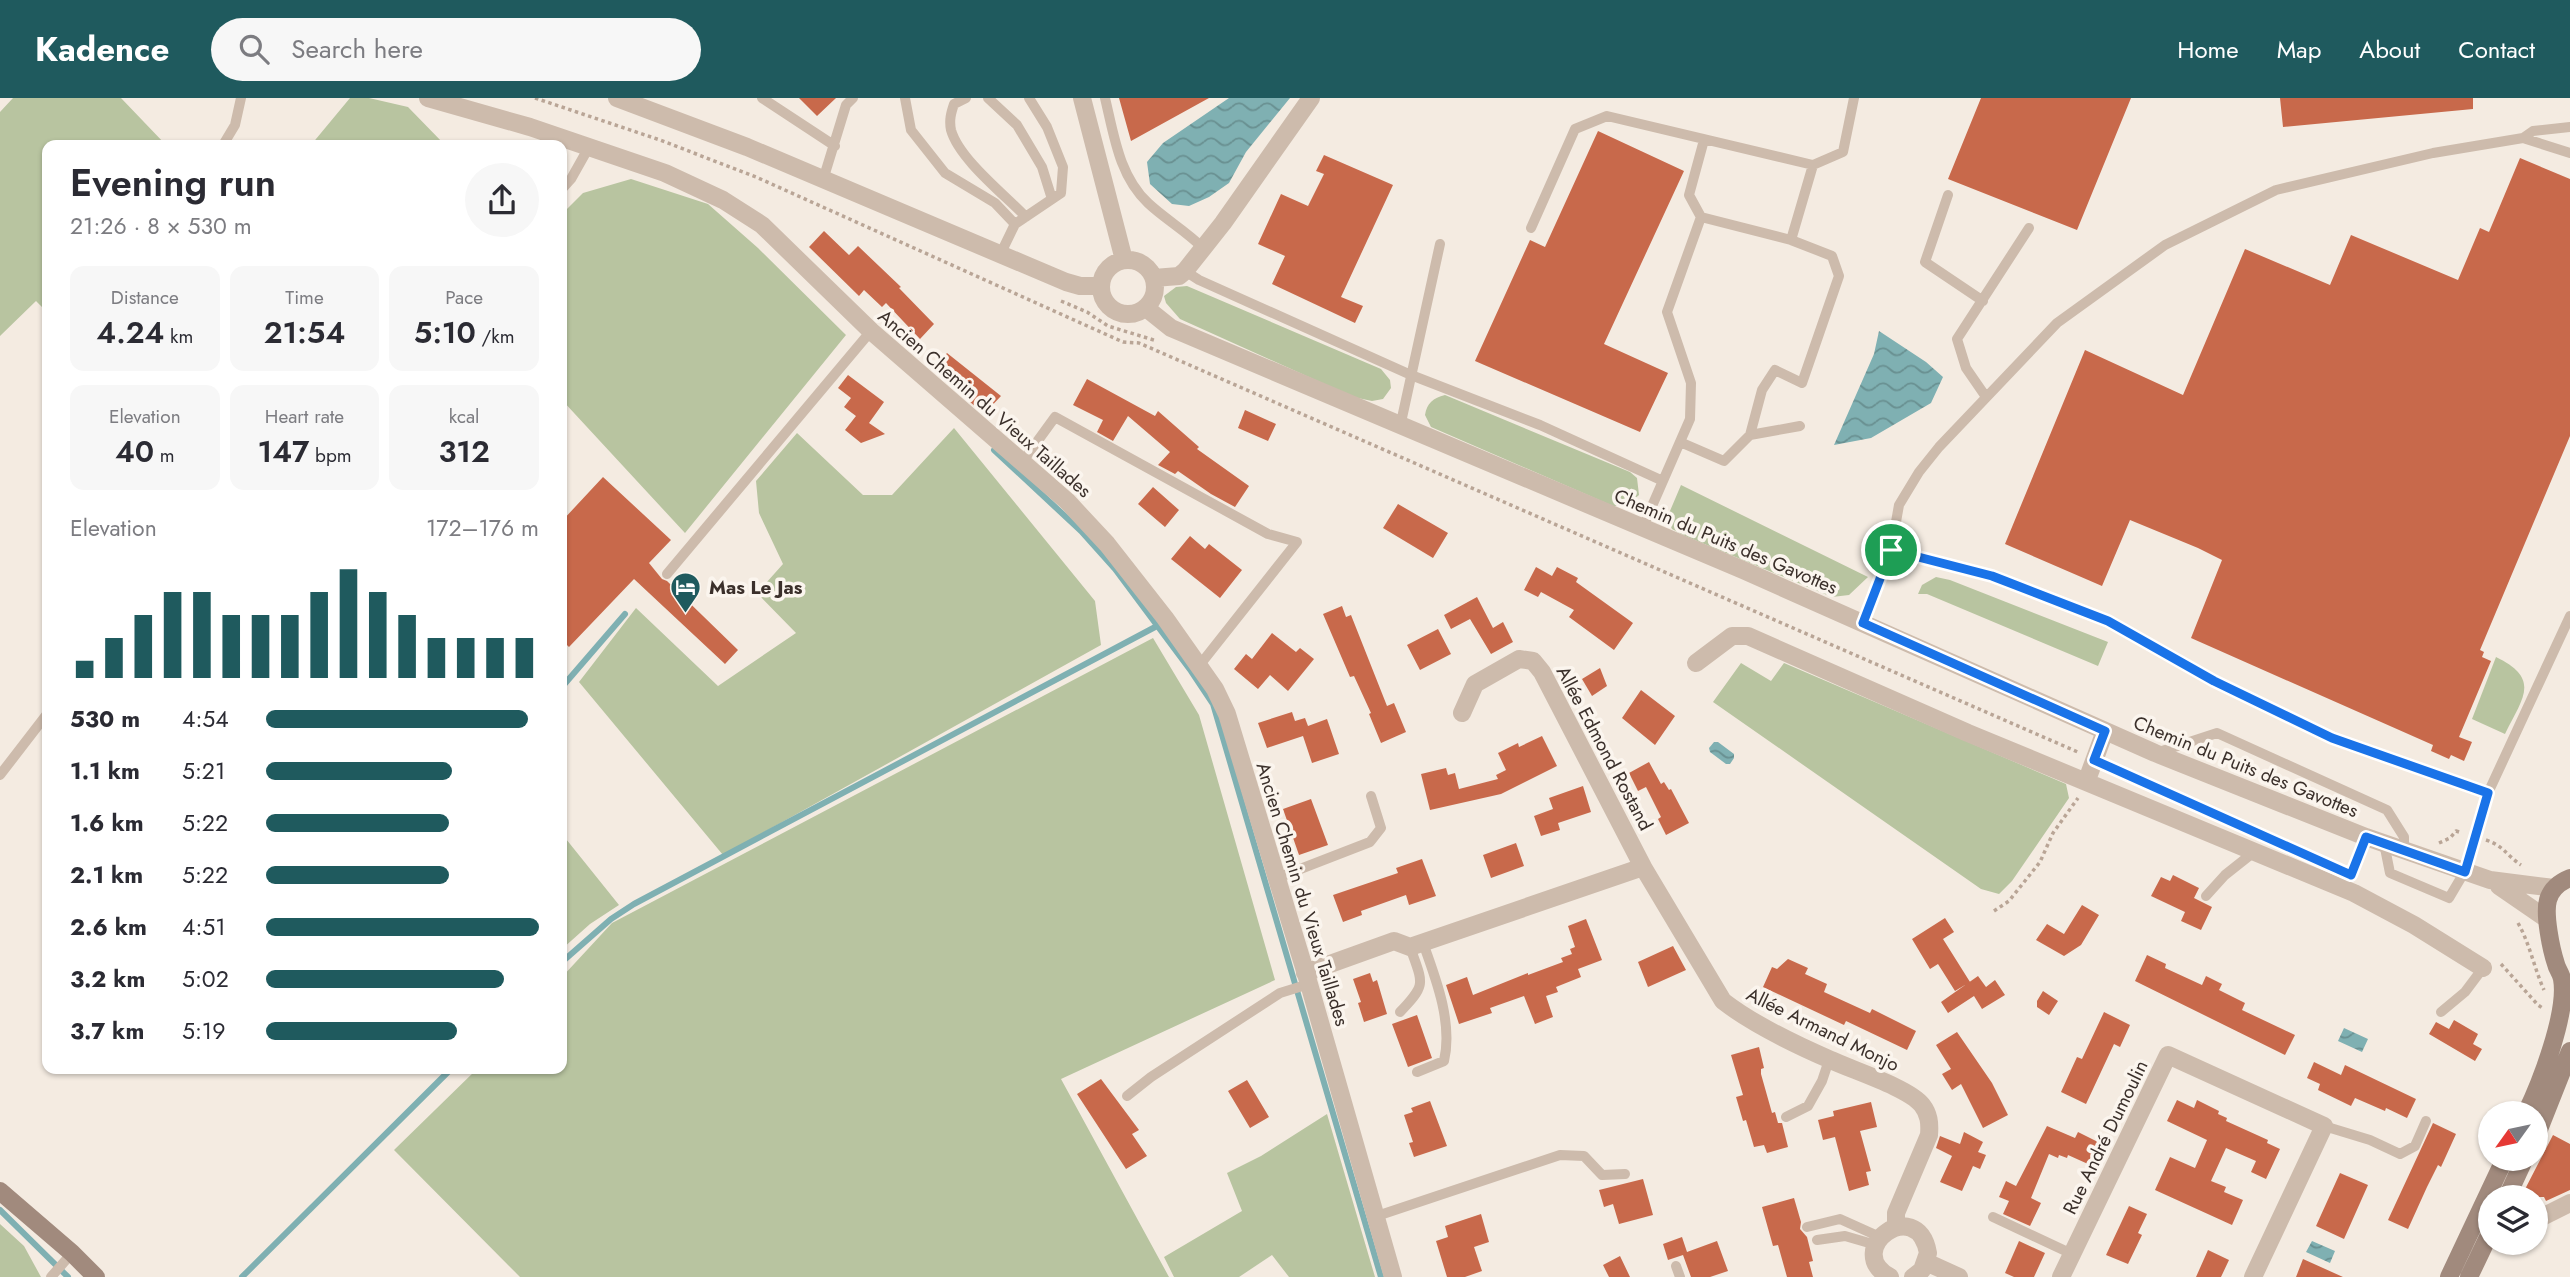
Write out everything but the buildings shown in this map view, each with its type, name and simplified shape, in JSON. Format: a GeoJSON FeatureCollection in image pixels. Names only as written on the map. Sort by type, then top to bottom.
{"type":"FeatureCollection","features":[{"type":"Feature","properties":{"kind":"main road"},"geometry":{"type":"LineString","coordinates":[[2531,1101],[2551,1049],[2566,980],[2556,964],[2547,919],[2548,900],[2554,888],[2570,877]]}},
{"type":"Feature","properties":{"kind":"main road"},"geometry":{"type":"LineString","coordinates":[[2548,1113],[2565,1080],[2570,1051]]}},
{"type":"Feature","properties":{"kind":"main road"},"geometry":{"type":"LineString","coordinates":[[0,1191],[72,1252],[96,1277]]}},
{"type":"Feature","properties":{"kind":"main road"},"geometry":{"type":"LineString","coordinates":[[2449,1277],[2478,1226]]}},
{"type":"Feature","properties":{"kind":"main road"},"geometry":{"type":"LineString","coordinates":[[2469,1277],[2480,1255]]}},
{"type":"Feature","properties":{"kind":"street","name":"Ancien Chemin du Vieux Taillades"},"geometry":{"type":"LineString","coordinates":[[428,98],[530,127],[689,183],[723,200],[762,225],[871,331],[1068,501],[1107,544],[1199,666],[1215,689],[1227,714],[1393,1277]]}},
{"type":"Feature","properties":{"kind":"street"},"geometry":{"type":"LineString","coordinates":[[617,98],[682,121],[1066,282],[1080,286],[1101,286]]}},
{"type":"Feature","properties":{"kind":"street"},"geometry":{"type":"LineString","coordinates":[[1083,98],[1124,260]]}},
{"type":"Feature","properties":{"kind":"street"},"geometry":{"type":"LineString","coordinates":[[1154,278],[1172,277],[1185,271],[1311,98]]}},
{"type":"Feature","properties":{"kind":"street"},"geometry":{"type":"LineString","coordinates":[[1124,260],[1143,264],[1154,278],[1155,294],[1146,308],[1132,314],[1116,312],[1105,301],[1101,286],[1106,271],[1117,262],[1124,260]]}},
{"type":"Feature","properties":{"kind":"street","name":"Chemin du Puits des Gavottes"},"geometry":{"type":"LineString","coordinates":[[1146,308],[1171,328],[1863,623],[2155,753],[2366,837],[2465,872],[2490,880],[2554,888]]}},
{"type":"Feature","properties":{"kind":"street"},"geometry":{"type":"LineString","coordinates":[[1696,663],[1732,636],[1748,636],[1968,733],[2087,780],[2354,893],[2491,965]]}},
{"type":"Feature","properties":{"kind":"street","name":"Allée Edmond Rostand"},"geometry":{"type":"LineString","coordinates":[[1462,713],[1475,684],[1519,659],[1533,661],[1542,672],[1643,867]]}},
{"type":"Feature","properties":{"kind":"street"},"geometry":{"type":"LineString","coordinates":[[2087,780],[2105,731]]}},
{"type":"Feature","properties":{"kind":"street"},"geometry":{"type":"LineString","coordinates":[[1307,979],[1394,941],[1416,945],[1643,867]]}},
{"type":"Feature","properties":{"kind":"street","name":"Allée Armand Monjo"},"geometry":{"type":"LineString","coordinates":[[1643,867],[1723,1001],[1741,1015],[1829,1060],[1906,1093],[1922,1104],[1930,1121],[1929,1135],[1896,1213],[1896,1227]]}},
{"type":"Feature","properties":{"kind":"street","name":"Chemin du Puits des Gavottes"},"geometry":{"type":"LineString","coordinates":[[2490,880],[2547,919]]}},
{"type":"Feature","properties":{"kind":"street","name":"Rue André Dumoulin"},"geometry":{"type":"LineString","coordinates":[[2061,1277],[2168,1055],[2324,1126]]}},
{"type":"Feature","properties":{"kind":"street"},"geometry":{"type":"LineString","coordinates":[[2253,1277],[2324,1126]]}},
{"type":"Feature","properties":{"kind":"street"},"geometry":{"type":"LineString","coordinates":[[2548,1214],[2570,1203]]}},
{"type":"Feature","properties":{"kind":"street"},"geometry":{"type":"LineString","coordinates":[[1878,1274],[1875,1261],[1878,1241],[1896,1227],[1906,1226],[1921,1236],[1928,1253],[1922,1270],[1913,1277]]}},
{"type":"Feature","properties":{"kind":"street"},"geometry":{"type":"LineString","coordinates":[[1926,1262],[1959,1277]]}},
{"type":"Feature","properties":{"kind":"lane"},"geometry":{"type":"LineString","coordinates":[[226,140],[235,125],[241,98]]}},
{"type":"Feature","properties":{"kind":"lane"},"geometry":{"type":"LineString","coordinates":[[762,98],[835,146]]}},
{"type":"Feature","properties":{"kind":"lane"},"geometry":{"type":"LineString","coordinates":[[823,180],[846,105],[853,98]]}},
{"type":"Feature","properties":{"kind":"lane"},"geometry":{"type":"LineString","coordinates":[[905,98],[911,130],[945,173],[995,203],[1015,224]]}},
{"type":"Feature","properties":{"kind":"lane"},"geometry":{"type":"LineString","coordinates":[[966,98],[954,104],[950,116],[952,133],[966,157],[1027,216]]}},
{"type":"Feature","properties":{"kind":"lane"},"geometry":{"type":"LineString","coordinates":[[988,98],[1017,125],[1042,167],[1052,199]]}},
{"type":"Feature","properties":{"kind":"lane"},"geometry":{"type":"LineString","coordinates":[[1000,255],[1015,224],[1061,193],[1063,167],[1046,127],[1029,98]]}},
{"type":"Feature","properties":{"kind":"lane"},"geometry":{"type":"LineString","coordinates":[[1105,98],[1120,160],[1131,184],[1148,204],[1203,248]]}},
{"type":"Feature","properties":{"kind":"lane"},"geometry":{"type":"LineString","coordinates":[[1531,228],[1574,129],[1607,116],[1813,165],[1843,152],[1854,98]]}},
{"type":"Feature","properties":{"kind":"lane"},"geometry":{"type":"LineString","coordinates":[[1863,623],[1891,550],[1899,505],[1919,472],[2057,323],[2165,245],[2276,190],[2433,153],[2523,138],[2533,131],[2570,127]]}},
{"type":"Feature","properties":{"kind":"lane"},"geometry":{"type":"LineString","coordinates":[[2523,138],[2570,153]]}},
{"type":"Feature","properties":{"kind":"lane"},"geometry":{"type":"LineString","coordinates":[[1680,442],[1724,461],[1750,435],[1762,390],[1775,370],[1802,383],[1839,276],[1832,256],[1791,240],[1701,217],[1689,195],[1704,140]]}},
{"type":"Feature","properties":{"kind":"lane"},"geometry":{"type":"LineString","coordinates":[[567,183],[589,147]]}},
{"type":"Feature","properties":{"kind":"lane"},"geometry":{"type":"LineString","coordinates":[[1791,240],[1813,165]]}},
{"type":"Feature","properties":{"kind":"lane"},"geometry":{"type":"LineString","coordinates":[[1948,195],[1925,262],[1983,301]]}},
{"type":"Feature","properties":{"kind":"lane"},"geometry":{"type":"LineString","coordinates":[[1642,529],[1690,419],[1691,383],[1667,312],[1701,217]]}},
{"type":"Feature","properties":{"kind":"lane"},"geometry":{"type":"LineString","coordinates":[[1986,397],[1966,368],[1957,339],[2029,228]]}},
{"type":"Feature","properties":{"kind":"lane"},"geometry":{"type":"LineString","coordinates":[[1400,426],[1440,244]]}},
{"type":"Feature","properties":{"kind":"lane"},"geometry":{"type":"LineString","coordinates":[[1185,271],[1199,280],[1411,375],[1540,425],[1663,481]]}},
{"type":"Feature","properties":{"kind":"lane"},"geometry":{"type":"LineString","coordinates":[[667,574],[871,331]]}},
{"type":"Feature","properties":{"kind":"lane"},"geometry":{"type":"LineString","coordinates":[[1023,461],[1055,417],[1268,534],[1297,542],[1199,666]]}},
{"type":"Feature","properties":{"kind":"lane"},"geometry":{"type":"LineString","coordinates":[[1750,435],[1800,426]]}},
{"type":"Feature","properties":{"kind":"lane"},"geometry":{"type":"LineString","coordinates":[[1891,550],[1992,576],[2108,621],[2214,681],[2332,738],[2488,793]]}},
{"type":"Feature","properties":{"kind":"lane"},"geometry":{"type":"LineString","coordinates":[[2384,843],[2390,873],[2449,898],[2465,872],[2488,793],[2570,616]]}},
{"type":"Feature","properties":{"kind":"lane"},"geometry":{"type":"LineString","coordinates":[[0,775],[42,720]]}},
{"type":"Feature","properties":{"kind":"lane"},"geometry":{"type":"LineString","coordinates":[[2155,753],[2217,733],[2387,810],[2404,837],[2404,850]]}},
{"type":"Feature","properties":{"kind":"lane"},"geometry":{"type":"LineString","coordinates":[[1277,878],[1370,842],[1381,828],[1371,796]]}},
{"type":"Feature","properties":{"kind":"lane"},"geometry":{"type":"LineString","coordinates":[[2206,896],[2225,874],[2254,852]]}},
{"type":"Feature","properties":{"kind":"lane"},"geometry":{"type":"LineString","coordinates":[[1400,1012],[1419,992],[1416,945]]}},
{"type":"Feature","properties":{"kind":"lane"},"geometry":{"type":"LineString","coordinates":[[1416,945],[1443,1012],[1448,1046],[1444,1061],[1417,1072]]}},
{"type":"Feature","properties":{"kind":"lane"},"geometry":{"type":"LineString","coordinates":[[2441,1012],[2491,965]]}},
{"type":"Feature","properties":{"kind":"lane"},"geometry":{"type":"LineString","coordinates":[[1127,1097],[1151,1077],[1280,993],[1307,979]]}},
{"type":"Feature","properties":{"kind":"lane"},"geometry":{"type":"LineString","coordinates":[[1786,1117],[1808,1106],[1822,1081],[1829,1060]]}},
{"type":"Feature","properties":{"kind":"lane"},"geometry":{"type":"LineString","coordinates":[[2324,1126],[2370,1140],[2400,1154],[2415,1146],[2426,1121]]}},
{"type":"Feature","properties":{"kind":"lane"},"geometry":{"type":"LineString","coordinates":[[1377,1216],[1560,1155],[1584,1156],[1602,1175],[1625,1174]]}},
{"type":"Feature","properties":{"kind":"lane"},"geometry":{"type":"LineString","coordinates":[[1993,1217],[2072,1254]]}},
{"type":"Feature","properties":{"kind":"lane"},"geometry":{"type":"LineString","coordinates":[[1807,1227],[1840,1219],[1878,1241]]}},
{"type":"Feature","properties":{"kind":"lane"},"geometry":{"type":"LineString","coordinates":[[1816,1240],[1845,1236],[1878,1241]]}},
{"type":"Feature","properties":{"kind":"lane"},"geometry":{"type":"LineString","coordinates":[[51,1277],[72,1252]]}},
{"type":"Feature","properties":{"kind":"path"},"geometry":{"type":"LineString","coordinates":[[535,98],[676,146],[756,177],[1123,342],[1139,344],[2254,830]]}},
{"type":"Feature","properties":{"kind":"path"},"geometry":{"type":"LineString","coordinates":[[1994,911],[2009,901],[2040,862],[2053,833],[2076,803],[2087,780]]}},
{"type":"Feature","properties":{"kind":"path"},"geometry":{"type":"LineString","coordinates":[[2351,875],[2366,837]]}},
{"type":"Feature","properties":{"kind":"path"},"geometry":{"type":"LineString","coordinates":[[2512,918],[2528,941],[2531,959],[2545,993]]}},
{"type":"Feature","properties":{"kind":"path"},"geometry":{"type":"LineString","coordinates":[[2491,965],[2508,969],[2538,1005]]}},
{"type":"Feature","properties":{"kind":"path"},"geometry":{"type":"LineString","coordinates":[[2545,1001],[2546,1010]]}},
{"type":"Feature","properties":{"kind":"green space"},"geometry":{"type":"Polygon","coordinates":[[[13,98],[121,98],[161,140],[42,140],[42,307],[36,301],[0,336],[0,112],[13,98]]]}},
{"type":"Feature","properties":{"kind":"green space"},"geometry":{"type":"Polygon","coordinates":[[[350,98],[369,98],[408,107],[440,140],[315,140],[350,98]]]}},
{"type":"Feature","properties":{"kind":"green space"},"geometry":{"type":"Polygon","coordinates":[[[631,179],[708,204],[758,248],[846,335],[685,533],[567,405],[567,209],[583,193],[631,179]]]}},
{"type":"Feature","properties":{"kind":"green space"},"geometry":{"type":"Polygon","coordinates":[[[1187,286],[1381,369],[1390,380],[1391,388],[1383,399],[1372,401],[1353,397],[1180,319],[1166,303],[1164,296],[1176,287],[1187,286]]]}},
{"type":"Feature","properties":{"kind":"green space"},"geometry":{"type":"Polygon","coordinates":[[[1445,395],[1630,472],[1637,478],[1639,495],[1626,506],[1613,506],[1431,427],[1425,415],[1427,407],[1434,399],[1445,395]]]}},
{"type":"Feature","properties":{"kind":"green space"},"geometry":{"type":"Polygon","coordinates":[[[954,428],[1095,601],[1101,645],[723,855],[579,682],[636,608],[718,686],[796,633],[757,593],[783,564],[759,513],[756,481],[797,433],[863,495],[892,495],[954,428]]]}},
{"type":"Feature","properties":{"kind":"green space"},"geometry":{"type":"Polygon","coordinates":[[[1681,485],[1868,577],[1849,595],[1832,597],[1685,536],[1672,529],[1667,518],[1681,485]]]}},
{"type":"Feature","properties":{"kind":"green space"},"geometry":{"type":"Polygon","coordinates":[[[1936,577],[1950,580],[2108,642],[2098,666],[1927,594],[1918,594],[1922,585],[1936,577]]]}},
{"type":"Feature","properties":{"kind":"green space"},"geometry":{"type":"Polygon","coordinates":[[[1153,638],[1199,715],[1275,980],[1061,1079],[1169,1277],[520,1277],[394,1150],[472,1074],[567,1074],[567,972],[612,923],[1153,638]]]}},
{"type":"Feature","properties":{"kind":"green space"},"geometry":{"type":"Polygon","coordinates":[[[2496,657],[2519,673],[2524,682],[2522,700],[2505,734],[2472,719],[2496,657]]]}},
{"type":"Feature","properties":{"kind":"green space"},"geometry":{"type":"Polygon","coordinates":[[[1741,663],[1771,681],[1784,663],[2066,784],[2069,798],[2012,881],[1999,894],[1981,889],[1713,702],[1741,663]]]}},
{"type":"Feature","properties":{"kind":"green space"},"geometry":{"type":"Polygon","coordinates":[[[567,840],[619,905],[590,924],[567,945],[567,840]]]}},
{"type":"Feature","properties":{"kind":"green space"},"geometry":{"type":"Polygon","coordinates":[[[1327,1114],[1375,1277],[1289,1277],[1272,1255],[1239,1277],[1174,1277],[1164,1257],[1242,1211],[1227,1173],[1261,1156],[1327,1114]]]}},
{"type":"Feature","properties":{"kind":"green space"},"geometry":{"type":"Polygon","coordinates":[[[0,1224],[24,1246],[41,1277],[0,1277],[0,1224]]]}},
{"type":"Feature","properties":{"kind":"water"},"geometry":{"type":"Polygon","coordinates":[[[1229,98],[1290,98],[1246,152],[1229,183],[1209,197],[1189,206],[1172,204],[1150,184],[1147,162],[1163,143],[1229,98]]]}},
{"type":"Feature","properties":{"kind":"water"},"geometry":{"type":"Polygon","coordinates":[[[1879,331],[1926,362],[1943,377],[1931,403],[1871,438],[1834,445],[1874,354],[1879,331]]]}},
{"type":"Feature","properties":{"kind":"water"},"geometry":{"type":"Polygon","coordinates":[[[1714,742],[1734,754],[1730,764],[1710,752],[1709,748],[1714,742]]]}},
{"type":"Feature","properties":{"kind":"water"},"geometry":{"type":"Polygon","coordinates":[[[2344,1028],[2368,1039],[2362,1052],[2338,1041],[2344,1028]]]}},
{"type":"Feature","properties":{"kind":"water"},"geometry":{"type":"Polygon","coordinates":[[[2312,1241],[2335,1251],[2330,1263],[2306,1252],[2312,1241]]]}},
{"type":"Feature","properties":{"kind":"waterway"},"geometry":{"type":"LineString","coordinates":[[994,450],[1081,531],[1115,569],[1213,704],[1381,1277]]}},
{"type":"Feature","properties":{"kind":"waterway"},"geometry":{"type":"LineString","coordinates":[[567,681],[625,614]]}},
{"type":"Feature","properties":{"kind":"waterway"},"geometry":{"type":"LineString","coordinates":[[567,958],[611,919],[634,904],[1157,626]]}},
{"type":"Feature","properties":{"kind":"waterway"},"geometry":{"type":"LineString","coordinates":[[242,1277],[446,1074]]}},
{"type":"Feature","properties":{"kind":"waterway"},"geometry":{"type":"LineString","coordinates":[[0,1210],[68,1277]]}},
{"type":"Feature","properties":{"kind":"place","name":"Mas Le Jas"},"geometry":{"type":"Point","coordinates":[686,614]}},
{"type":"Feature","properties":{"kind":"route"},"geometry":{"type":"LineString","coordinates":[[1891,550],[1992,576],[2108,621],[2214,681],[2332,738],[2488,793],[2465,872],[2366,837],[2351,875],[2094,760],[2105,731],[1863,623],[1891,550]]}}]}
